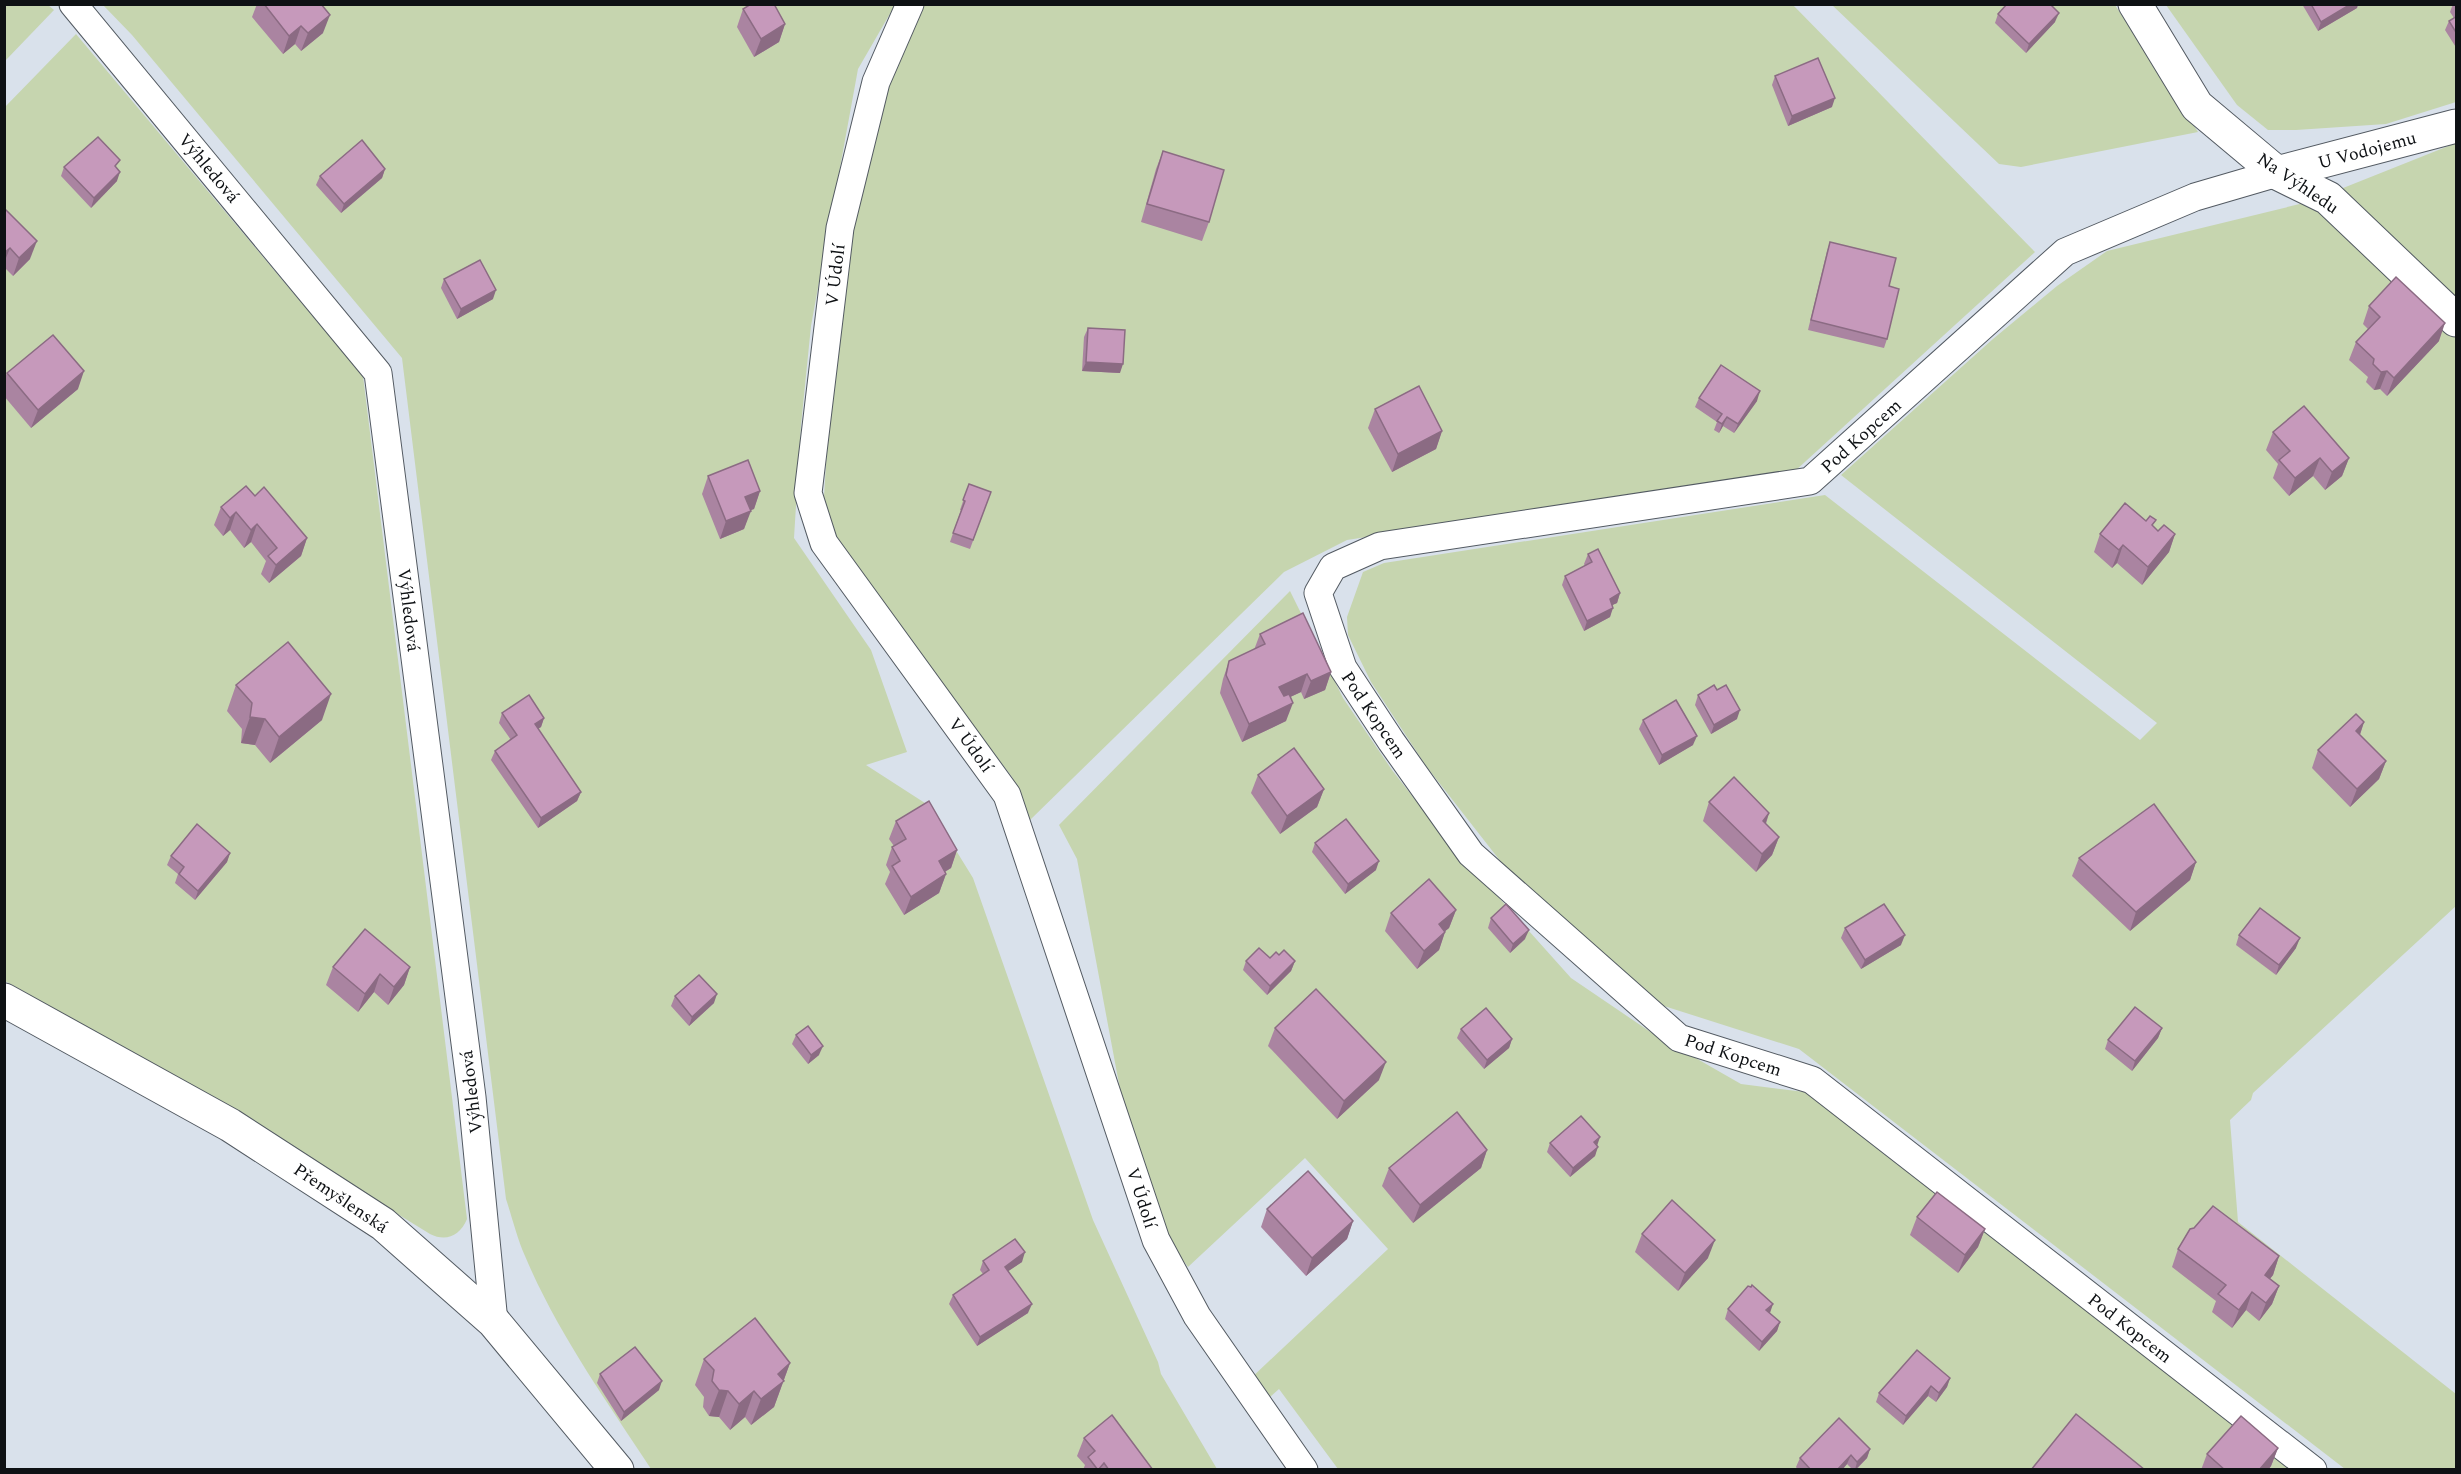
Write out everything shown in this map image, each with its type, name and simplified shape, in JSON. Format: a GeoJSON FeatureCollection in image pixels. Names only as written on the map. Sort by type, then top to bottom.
{"type":"FeatureCollection","features":[{"type":"Feature","properties":{"kind":"street","name":"Na Výhledu"},"geometry":{"type":"LineString","coordinates":[[2134,4],[2198,106],[2277,173],[2328,198],[2457,320]]}},
{"type":"Feature","properties":{"kind":"street","name":"U Vodojemu"},"geometry":{"type":"LineString","coordinates":[[2277,173],[2457,126]]}},
{"type":"Feature","properties":{"kind":"street","name":"Přemyšlenská"},"geometry":{"type":"LineString","coordinates":[[4,1000],[230,1125],[373,1218],[494,1322],[617,1470]]}},
{"type":"Feature","properties":{"kind":"lane","name":"Výhledová"},"geometry":{"type":"LineString","coordinates":[[73,4],[378,373],[472,1097],[494,1322]]}},
{"type":"Feature","properties":{"kind":"lane","name":"V Údolí"},"geometry":{"type":"LineString","coordinates":[[909,4],[876,82],[840,228],[808,493],[824,543],[1007,795],[1156,1240],[1197,1316],[1304,1470]]}},
{"type":"Feature","properties":{"kind":"lane","name":"Pod Kopcem"},"geometry":{"type":"LineString","coordinates":[[2277,173],[2195,197],[2065,252],[1810,481],[1380,546],[1333,567],[1318,593],[1343,668],[1391,741],[1471,854],[1679,1038],[1812,1080],[2313,1470]]}},
{"type":"Feature","properties":{"kind":"green space"},"geometry":{"type":"Polygon","coordinates":[[[5,4],[48,5],[54,10],[5,61],[5,4]]]}},
{"type":"Feature","properties":{"kind":"green space"},"geometry":{"type":"Polygon","coordinates":[[[103,5],[895,5],[858,69],[811,326],[801,425],[794,538],[871,650],[907,752],[866,765],[928,805],[973,878],[1093,1220],[1158,1362],[1161,1374],[1217,1469],[651,1469],[583,1365],[552,1312],[522,1249],[506,1199],[402,358],[132,35],[103,5]]]}},
{"type":"Feature","properties":{"kind":"green space"},"geometry":{"type":"Polygon","coordinates":[[[921,5],[1793,5],[2035,252],[1795,471],[1347,540],[1284,572],[1030,820],[1012,777],[822,529],[832,367],[849,228],[901,33],[921,5]]]}},
{"type":"Feature","properties":{"kind":"green space"},"geometry":{"type":"Polygon","coordinates":[[[1832,5],[2115,5],[2198,132],[2021,167],[1999,164],[1832,5]]]}},
{"type":"Feature","properties":{"kind":"green space"},"geometry":{"type":"Polygon","coordinates":[[[2166,5],[2456,5],[2456,102],[2386,124],[2268,130],[2237,105],[2166,5]]]}},
{"type":"Feature","properties":{"kind":"green space"},"geometry":{"type":"Polygon","coordinates":[[[76,34],[363,376],[467,1219],[461,1230],[452,1236],[442,1237],[430,1234],[174,1076],[5,981],[4,108],[76,34]]]}},
{"type":"Feature","properties":{"kind":"green space"},"geometry":{"type":"Polygon","coordinates":[[[2456,143],[2456,906],[2253,1093],[2251,1100],[2230,1120],[2238,1222],[2456,1394],[2456,1469],[2345,1469],[1799,1049],[1664,1006],[1534,892],[1512,876],[1426,766],[1371,682],[1348,635],[1347,617],[1363,572],[1384,563],[1825,495],[2140,740],[2157,723],[1841,475],[1993,339],[2057,286],[2107,251],[2308,202],[2456,143]]]}},
{"type":"Feature","properties":{"kind":"green space"},"geometry":{"type":"Polygon","coordinates":[[[1290,591],[1343,698],[1392,770],[1441,833],[1571,978],[1652,1033],[1741,1084],[1813,1093],[2301,1469],[1338,1469],[1279,1389],[1263,1403],[1249,1380],[1388,1249],[1305,1158],[1188,1267],[1173,1247],[1128,1132],[1077,859],[1059,825],[1290,591]]]}},
{"type":"Feature","properties":{"kind":"building"},"geometry":{"type":"Polygon","coordinates":[[[264,4],[321,4],[330,15],[308,33],[301,26],[289,36],[264,4]]]}},
{"type":"Feature","properties":{"kind":"building"},"geometry":{"type":"Polygon","coordinates":[[[751,4],[774,4],[785,24],[761,39],[743,9],[751,4]]]}},
{"type":"Feature","properties":{"kind":"building"},"geometry":{"type":"Polygon","coordinates":[[[2007,4],[2050,4],[2059,13],[2029,44],[1998,14],[2007,4]]]}},
{"type":"Feature","properties":{"kind":"building"},"geometry":{"type":"Polygon","coordinates":[[[2311,4],[2351,4],[2321,22],[2311,4]]]}},
{"type":"Feature","properties":{"kind":"building"},"geometry":{"type":"Polygon","coordinates":[[[2457,16],[2457,34],[2449,21],[2457,16]]]}},
{"type":"Feature","properties":{"kind":"building"},"geometry":{"type":"Polygon","coordinates":[[[1818,58],[1835,98],[1792,116],[1775,76],[1818,58]]]}},
{"type":"Feature","properties":{"kind":"building"},"geometry":{"type":"Polygon","coordinates":[[[98,137],[120,160],[115,166],[120,172],[94,198],[64,167],[98,137]]]}},
{"type":"Feature","properties":{"kind":"building"},"geometry":{"type":"Polygon","coordinates":[[[362,140],[385,169],[344,204],[320,176],[362,140]]]}},
{"type":"Feature","properties":{"kind":"building"},"geometry":{"type":"Polygon","coordinates":[[[1163,151],[1224,170],[1209,222],[1147,204],[1163,151]]]}},
{"type":"Feature","properties":{"kind":"building"},"geometry":{"type":"Polygon","coordinates":[[[4,208],[37,241],[19,258],[10,248],[4,253],[4,208]]]}},
{"type":"Feature","properties":{"kind":"building"},"geometry":{"type":"Polygon","coordinates":[[[1830,242],[1896,258],[1889,286],[1899,289],[1887,339],[1811,320],[1830,242]]]}},
{"type":"Feature","properties":{"kind":"building"},"geometry":{"type":"Polygon","coordinates":[[[480,260],[496,290],[461,309],[444,279],[480,260]]]}},
{"type":"Feature","properties":{"kind":"building"},"geometry":{"type":"Polygon","coordinates":[[[2396,277],[2445,323],[2394,378],[2387,371],[2381,372],[2373,364],[2374,359],[2356,342],[2380,317],[2369,306],[2396,277]]]}},
{"type":"Feature","properties":{"kind":"building"},"geometry":{"type":"Polygon","coordinates":[[[1088,328],[1125,330],[1123,364],[1086,362],[1088,328]]]}},
{"type":"Feature","properties":{"kind":"building"},"geometry":{"type":"Polygon","coordinates":[[[53,335],[84,371],[38,410],[7,373],[53,335]]]}},
{"type":"Feature","properties":{"kind":"building"},"geometry":{"type":"Polygon","coordinates":[[[1721,365],[1760,391],[1738,424],[1727,417],[1722,424],[1717,421],[1722,414],[1699,398],[1721,365]]]}},
{"type":"Feature","properties":{"kind":"building"},"geometry":{"type":"Polygon","coordinates":[[[1419,386],[1442,431],[1398,454],[1375,409],[1419,386]]]}},
{"type":"Feature","properties":{"kind":"building"},"geometry":{"type":"Polygon","coordinates":[[[2304,406],[2349,458],[2332,472],[2320,458],[2295,478],[2279,460],[2290,451],[2273,432],[2304,406]]]}},
{"type":"Feature","properties":{"kind":"building"},"geometry":{"type":"Polygon","coordinates":[[[748,460],[760,491],[745,497],[751,511],[726,521],[708,476],[748,460]]]}},
{"type":"Feature","properties":{"kind":"building"},"geometry":{"type":"Polygon","coordinates":[[[969,484],[991,492],[973,540],[953,533],[969,484]]]}},
{"type":"Feature","properties":{"kind":"building"},"geometry":{"type":"Polygon","coordinates":[[[246,486],[255,496],[264,487],[307,538],[276,565],[268,556],[277,548],[257,524],[251,530],[236,512],[230,518],[221,507],[246,486]]]}},
{"type":"Feature","properties":{"kind":"building"},"geometry":{"type":"Polygon","coordinates":[[[2125,503],[2146,521],[2150,516],[2156,520],[2152,525],[2158,531],[2164,525],[2175,534],[2148,567],[2123,545],[2119,550],[2100,534],[2125,503]]]}},
{"type":"Feature","properties":{"kind":"building"},"geometry":{"type":"Polygon","coordinates":[[[1598,549],[1620,593],[1610,599],[1613,608],[1587,621],[1565,576],[1592,562],[1588,554],[1598,549]]]}},
{"type":"Feature","properties":{"kind":"building"},"geometry":{"type":"Polygon","coordinates":[[[1303,613],[1331,672],[1311,681],[1307,674],[1279,687],[1284,696],[1289,694],[1293,703],[1249,724],[1226,675],[1229,661],[1265,644],[1260,634],[1303,613]]]}},
{"type":"Feature","properties":{"kind":"building"},"geometry":{"type":"Polygon","coordinates":[[[288,642],[331,694],[279,737],[265,719],[250,717],[252,703],[236,685],[288,642]]]}},
{"type":"Feature","properties":{"kind":"building"},"geometry":{"type":"Polygon","coordinates":[[[1714,685],[1717,690],[1726,685],[1740,710],[1714,725],[1698,695],[1714,685]]]}},
{"type":"Feature","properties":{"kind":"building"},"geometry":{"type":"Polygon","coordinates":[[[529,695],[544,718],[535,724],[581,792],[541,818],[495,751],[517,735],[502,713],[529,695]]]}},
{"type":"Feature","properties":{"kind":"building"},"geometry":{"type":"Polygon","coordinates":[[[1676,700],[1697,736],[1662,755],[1643,720],[1676,700]]]}},
{"type":"Feature","properties":{"kind":"building"},"geometry":{"type":"Polygon","coordinates":[[[2356,714],[2364,722],[2356,731],[2386,761],[2357,789],[2318,750],[2356,714]]]}},
{"type":"Feature","properties":{"kind":"building"},"geometry":{"type":"Polygon","coordinates":[[[1294,748],[1324,789],[1287,816],[1258,775],[1294,748]]]}},
{"type":"Feature","properties":{"kind":"building"},"geometry":{"type":"Polygon","coordinates":[[[1734,777],[1769,813],[1763,821],[1779,837],[1762,854],[1709,802],[1734,777]]]}},
{"type":"Feature","properties":{"kind":"building"},"geometry":{"type":"Polygon","coordinates":[[[929,801],[957,850],[939,861],[946,874],[911,897],[892,866],[900,861],[892,847],[906,839],[896,821],[929,801]]]}},
{"type":"Feature","properties":{"kind":"building"},"geometry":{"type":"Polygon","coordinates":[[[2154,804],[2196,862],[2136,912],[2079,858],[2154,804]]]}},
{"type":"Feature","properties":{"kind":"building"},"geometry":{"type":"Polygon","coordinates":[[[1346,819],[1379,861],[1348,884],[1315,843],[1346,819]]]}},
{"type":"Feature","properties":{"kind":"building"},"geometry":{"type":"Polygon","coordinates":[[[197,824],[230,853],[198,891],[179,874],[184,867],[171,856],[197,824]]]}},
{"type":"Feature","properties":{"kind":"building"},"geometry":{"type":"Polygon","coordinates":[[[1429,879],[1456,910],[1439,924],[1445,932],[1424,951],[1391,913],[1429,879]]]}},
{"type":"Feature","properties":{"kind":"building"},"geometry":{"type":"Polygon","coordinates":[[[1506,904],[1529,930],[1513,944],[1491,918],[1506,904]]]}},
{"type":"Feature","properties":{"kind":"building"},"geometry":{"type":"Polygon","coordinates":[[[1884,904],[1905,935],[1865,960],[1845,928],[1884,904]]]}},
{"type":"Feature","properties":{"kind":"building"},"geometry":{"type":"Polygon","coordinates":[[[2260,908],[2300,938],[2279,965],[2239,935],[2260,908]]]}},
{"type":"Feature","properties":{"kind":"building"},"geometry":{"type":"Polygon","coordinates":[[[365,929],[410,967],[394,987],[380,974],[365,994],[333,967],[365,929]]]}},
{"type":"Feature","properties":{"kind":"building"},"geometry":{"type":"Polygon","coordinates":[[[1259,948],[1270,958],[1276,952],[1279,955],[1284,950],[1295,961],[1270,986],[1246,961],[1259,948]]]}},
{"type":"Feature","properties":{"kind":"building"},"geometry":{"type":"Polygon","coordinates":[[[699,975],[717,994],[692,1017],[675,996],[699,975]]]}},
{"type":"Feature","properties":{"kind":"building"},"geometry":{"type":"Polygon","coordinates":[[[1316,989],[1386,1062],[1344,1101],[1275,1028],[1316,989]]]}},
{"type":"Feature","properties":{"kind":"building"},"geometry":{"type":"Polygon","coordinates":[[[2135,1007],[2162,1028],[2135,1061],[2108,1040],[2135,1007]]]}},
{"type":"Feature","properties":{"kind":"building"},"geometry":{"type":"Polygon","coordinates":[[[1486,1008],[1512,1039],[1487,1060],[1461,1029],[1486,1008]]]}},
{"type":"Feature","properties":{"kind":"building"},"geometry":{"type":"Polygon","coordinates":[[[808,1026],[823,1046],[811,1055],[796,1035],[808,1026]]]}},
{"type":"Feature","properties":{"kind":"building"},"geometry":{"type":"Polygon","coordinates":[[[1457,1112],[1487,1150],[1420,1205],[1389,1168],[1457,1112]]]}},
{"type":"Feature","properties":{"kind":"building"},"geometry":{"type":"Polygon","coordinates":[[[1581,1116],[1600,1137],[1594,1142],[1598,1147],[1573,1168],[1550,1143],[1581,1116]]]}},
{"type":"Feature","properties":{"kind":"building"},"geometry":{"type":"Polygon","coordinates":[[[1308,1171],[1353,1221],[1312,1258],[1267,1209],[1308,1171]]]}},
{"type":"Feature","properties":{"kind":"building"},"geometry":{"type":"Polygon","coordinates":[[[1937,1192],[1985,1229],[1965,1255],[1917,1217],[1937,1192]]]}},
{"type":"Feature","properties":{"kind":"building"},"geometry":{"type":"Polygon","coordinates":[[[1672,1200],[1715,1240],[1685,1273],[1642,1234],[1672,1200]]]}},
{"type":"Feature","properties":{"kind":"building"},"geometry":{"type":"Polygon","coordinates":[[[2213,1206],[2279,1256],[2265,1275],[2279,1286],[2266,1303],[2252,1292],[2239,1310],[2218,1294],[2226,1285],[2178,1249],[2190,1229],[2194,1228],[2213,1206]]]}},
{"type":"Feature","properties":{"kind":"building"},"geometry":{"type":"Polygon","coordinates":[[[1015,1239],[1025,1252],[1005,1267],[1032,1304],[980,1337],[953,1295],[989,1270],[983,1261],[1015,1239]]]}},
{"type":"Feature","properties":{"kind":"building"},"geometry":{"type":"Polygon","coordinates":[[[1752,1285],[1773,1304],[1766,1310],[1780,1322],[1762,1342],[1728,1309],[1748,1286],[1752,1285]]]}},
{"type":"Feature","properties":{"kind":"building"},"geometry":{"type":"Polygon","coordinates":[[[755,1318],[790,1363],[778,1374],[784,1381],[761,1399],[754,1391],[739,1404],[728,1391],[719,1390],[712,1381],[714,1370],[704,1359],[755,1318]]]}},
{"type":"Feature","properties":{"kind":"building"},"geometry":{"type":"Polygon","coordinates":[[[635,1347],[662,1381],[624,1412],[600,1374],[635,1347]]]}},
{"type":"Feature","properties":{"kind":"building"},"geometry":{"type":"Polygon","coordinates":[[[1917,1350],[1950,1378],[1939,1393],[1931,1386],[1906,1416],[1879,1393],[1917,1350]]]}},
{"type":"Feature","properties":{"kind":"building"},"geometry":{"type":"Polygon","coordinates":[[[2076,1414],[2145,1470],[2031,1470],[2076,1414]]]}},
{"type":"Feature","properties":{"kind":"building"},"geometry":{"type":"Polygon","coordinates":[[[1112,1415],[1153,1470],[1109,1470],[1104,1463],[1098,1470],[1088,1457],[1095,1451],[1084,1438],[1112,1415]]]}},
{"type":"Feature","properties":{"kind":"building"},"geometry":{"type":"Polygon","coordinates":[[[2241,1416],[2278,1448],[2259,1470],[2225,1470],[2207,1454],[2241,1416]]]}},
{"type":"Feature","properties":{"kind":"building"},"geometry":{"type":"Polygon","coordinates":[[[1839,1418],[1870,1449],[1857,1462],[1851,1455],[1837,1470],[1811,1470],[1800,1458],[1839,1418]]]}}]}
